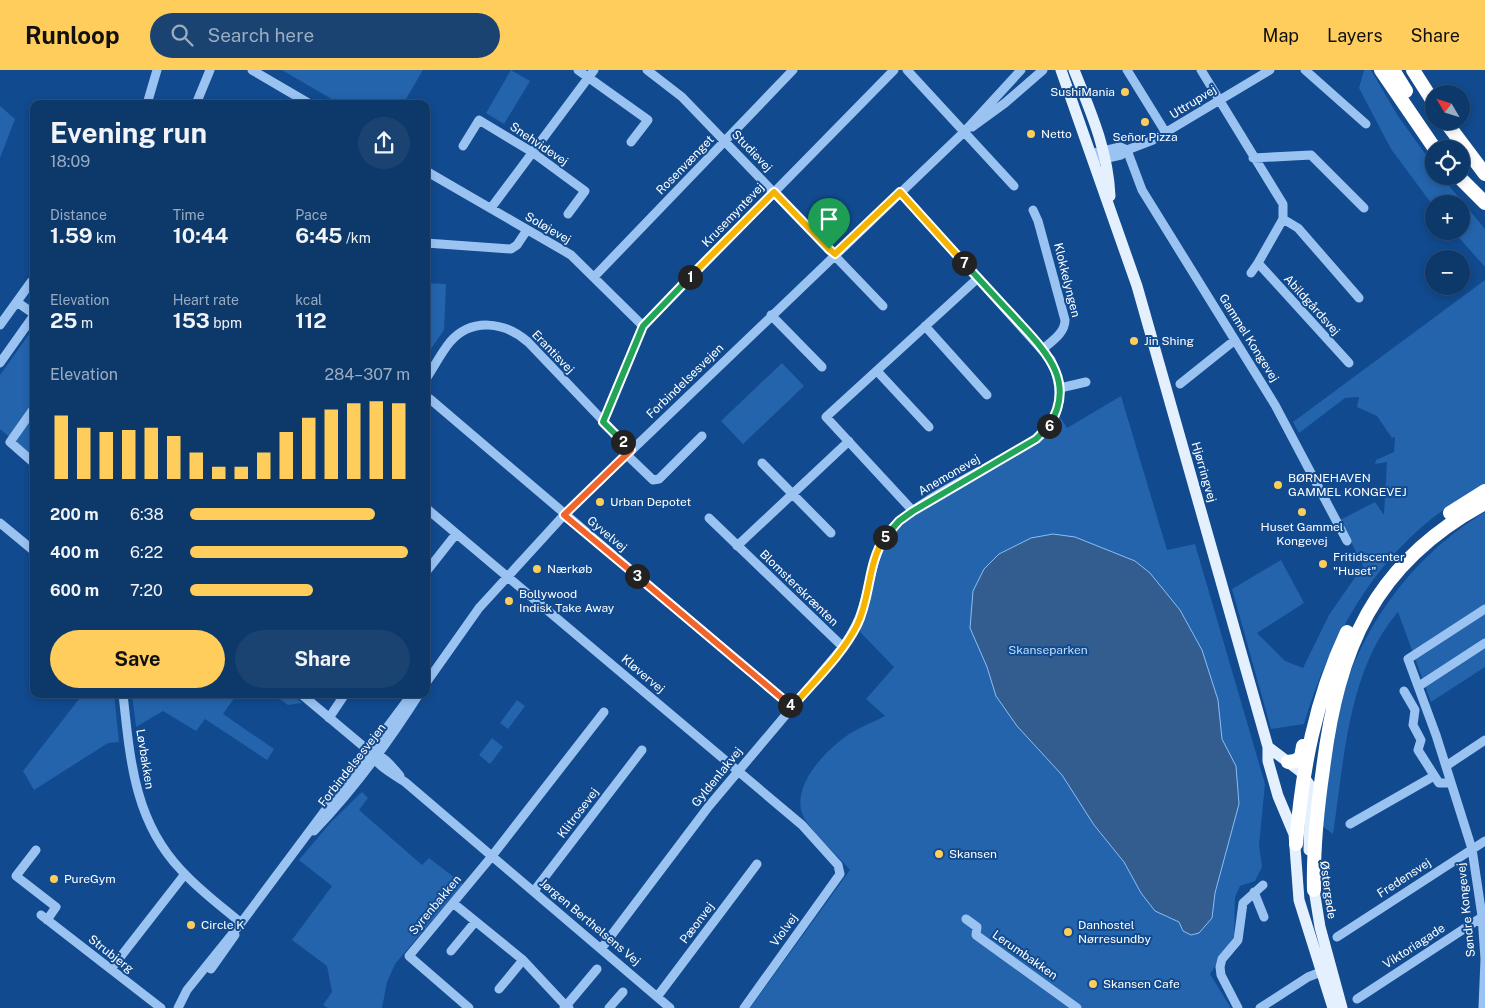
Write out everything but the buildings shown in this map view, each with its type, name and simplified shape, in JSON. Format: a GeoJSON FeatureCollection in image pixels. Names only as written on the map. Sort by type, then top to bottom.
{"type":"FeatureCollection","features":[{"type":"Feature","properties":{"kind":"highway"},"geometry":{"type":"LineString","coordinates":[[1381,70],[1429,140]]}},
{"type":"Feature","properties":{"kind":"highway"},"geometry":{"type":"LineString","coordinates":[[1393,70],[1438,140]]}},
{"type":"Feature","properties":{"kind":"highway"},"geometry":{"type":"LineString","coordinates":[[1414,70],[1425,87]]}},
{"type":"Feature","properties":{"kind":"highway"},"geometry":{"type":"LineString","coordinates":[[1419,70],[1426,85]]}},
{"type":"Feature","properties":{"kind":"highway"},"geometry":{"type":"LineString","coordinates":[[1452,130],[1485,174]]}},
{"type":"Feature","properties":{"kind":"highway"},"geometry":{"type":"LineString","coordinates":[[1470,183],[1485,202]]}},
{"type":"Feature","properties":{"kind":"highway"},"geometry":{"type":"LineString","coordinates":[[1467,185],[1485,202]]}},
{"type":"Feature","properties":{"kind":"highway"},"geometry":{"type":"LineString","coordinates":[[1288,762],[1295,761],[1301,757],[1316,702],[1350,626],[1368,598],[1393,564],[1429,529],[1485,491]]}},
{"type":"Feature","properties":{"kind":"highway"},"geometry":{"type":"LineString","coordinates":[[1314,890],[1313,846],[1328,728],[1340,674],[1350,649],[1374,602],[1407,561],[1446,526],[1485,503]]}},
{"type":"Feature","properties":{"kind":"highway"},"geometry":{"type":"LineString","coordinates":[[1296,844],[1304,775],[1314,720],[1324,686]]}},
{"type":"Feature","properties":{"kind":"main road","name":"Hjørringvej"},"geometry":{"type":"LineString","coordinates":[[1062,70],[1137,286],[1268,747],[1268,761],[1296,844]]}},
{"type":"Feature","properties":{"kind":"main road","name":"Hjørringvej"},"geometry":{"type":"LineString","coordinates":[[1074,70],[1105,155],[1110,206]]}},
{"type":"Feature","properties":{"kind":"main road"},"geometry":{"type":"LineString","coordinates":[[1268,747],[1304,775]]}},
{"type":"Feature","properties":{"kind":"main road","name":"Østergade"},"geometry":{"type":"LineString","coordinates":[[1304,775],[1312,792],[1308,846],[1333,1008]]}},
{"type":"Feature","properties":{"kind":"main road","name":"Østergade"},"geometry":{"type":"LineString","coordinates":[[1296,844],[1299,900],[1315,953],[1327,970],[1342,1008]]}},
{"type":"Feature","properties":{"kind":"street"},"geometry":{"type":"LineString","coordinates":[[148,100],[153,70]]}},
{"type":"Feature","properties":{"kind":"street"},"geometry":{"type":"LineString","coordinates":[[148,100],[158,70]]}},
{"type":"Feature","properties":{"kind":"street"},"geometry":{"type":"LineString","coordinates":[[198,100],[210,70]]}},
{"type":"Feature","properties":{"kind":"street"},"geometry":{"type":"LineString","coordinates":[[252,70],[303,100]]}},
{"type":"Feature","properties":{"kind":"street"},"geometry":{"type":"LineString","coordinates":[[578,70],[592,73],[648,120],[631,142]]}},
{"type":"Feature","properties":{"kind":"street","name":"Studievej"},"geometry":{"type":"LineString","coordinates":[[647,70],[682,98],[835,254],[883,306]]}},
{"type":"Feature","properties":{"kind":"street","name":"Rosenvænget"},"geometry":{"type":"LineString","coordinates":[[594,277],[793,70]]}},
{"type":"Feature","properties":{"kind":"street","name":"Krusemyntevej"},"geometry":{"type":"LineString","coordinates":[[603,422],[643,326],[894,70]]}},
{"type":"Feature","properties":{"kind":"street"},"geometry":{"type":"LineString","coordinates":[[907,70],[1014,186]]}},
{"type":"Feature","properties":{"kind":"street","name":"Forbindelsesvejen"},"geometry":{"type":"LineString","coordinates":[[430,672],[506,576],[564,515],[964,132],[991,100],[1021,70]]}},
{"type":"Feature","properties":{"kind":"street"},"geometry":{"type":"LineString","coordinates":[[991,100],[1002,105],[1034,70]]}},
{"type":"Feature","properties":{"kind":"street","name":"Forbindelsesvejen"},"geometry":{"type":"LineString","coordinates":[[964,132],[1002,105],[1043,70]]}},
{"type":"Feature","properties":{"kind":"street"},"geometry":{"type":"LineString","coordinates":[[1127,70],[1166,133]]}},
{"type":"Feature","properties":{"kind":"street"},"geometry":{"type":"LineString","coordinates":[[1201,70],[1253,158],[1283,204],[1283,219],[1251,273]]}},
{"type":"Feature","properties":{"kind":"street","name":"Uttrupvej"},"geometry":{"type":"LineString","coordinates":[[1091,158],[1105,155],[1121,155],[1166,133],[1270,70]]}},
{"type":"Feature","properties":{"kind":"street"},"geometry":{"type":"LineString","coordinates":[[1305,70],[1366,124]]}},
{"type":"Feature","properties":{"kind":"street"},"geometry":{"type":"LineString","coordinates":[[491,208],[592,73]]}},
{"type":"Feature","properties":{"kind":"street","name":"Snehvidevej"},"geometry":{"type":"LineString","coordinates":[[463,146],[479,120],[532,152],[585,191],[568,214]]}},
{"type":"Feature","properties":{"kind":"street","name":"Gammel Kongevej"},"geometry":{"type":"LineString","coordinates":[[1128,150],[1142,190],[1276,405],[1347,541]]}},
{"type":"Feature","properties":{"kind":"street"},"geometry":{"type":"LineString","coordinates":[[1253,158],[1311,155],[1364,208]]}},
{"type":"Feature","properties":{"kind":"street","name":"Soløjevej"},"geometry":{"type":"LineString","coordinates":[[430,173],[571,255],[643,326]]}},
{"type":"Feature","properties":{"kind":"street","name":"Anemonevej"},"geometry":{"type":"LineString","coordinates":[[857,625],[873,560],[881,544],[899,521],[1036,439],[1054,418],[1060,402],[1060,388],[1056,372],[1043,349],[900,192]]}},
{"type":"Feature","properties":{"kind":"street","name":"Klokkelyngen"},"geometry":{"type":"LineString","coordinates":[[1033,210],[1038,220],[1065,320],[1065,326],[1061,333],[1043,349]]}},
{"type":"Feature","properties":{"kind":"street"},"geometry":{"type":"LineString","coordinates":[[1283,219],[1298,228],[1359,298]]}},
{"type":"Feature","properties":{"kind":"street"},"geometry":{"type":"LineString","coordinates":[[430,244],[511,249],[517,245],[527,230]]}},
{"type":"Feature","properties":{"kind":"street","name":"Abildgårdsvej"},"geometry":{"type":"LineString","coordinates":[[1258,263],[1349,363]]}},
{"type":"Feature","properties":{"kind":"street"},"geometry":{"type":"LineString","coordinates":[[913,511],[826,417],[978,278]]}},
{"type":"Feature","properties":{"kind":"street"},"geometry":{"type":"LineString","coordinates":[[0,325],[30,283]]}},
{"type":"Feature","properties":{"kind":"street"},"geometry":{"type":"LineString","coordinates":[[17,302],[30,312]]}},
{"type":"Feature","properties":{"kind":"street"},"geometry":{"type":"LineString","coordinates":[[771,315],[822,367]]}},
{"type":"Feature","properties":{"kind":"street"},"geometry":{"type":"LineString","coordinates":[[0,363],[30,321]]}},
{"type":"Feature","properties":{"kind":"street","name":"Erantisvej"},"geometry":{"type":"LineString","coordinates":[[430,373],[450,342],[457,336],[476,327],[498,325],[509,328],[528,342],[603,422],[653,480],[659,479],[702,436]]}},
{"type":"Feature","properties":{"kind":"street"},"geometry":{"type":"LineString","coordinates":[[925,326],[988,394]]}},
{"type":"Feature","properties":{"kind":"street"},"geometry":{"type":"LineString","coordinates":[[1180,384],[1235,340]]}},
{"type":"Feature","properties":{"kind":"street"},"geometry":{"type":"LineString","coordinates":[[877,371],[929,428]]}},
{"type":"Feature","properties":{"kind":"street"},"geometry":{"type":"LineString","coordinates":[[1060,388],[1086,382]]}},
{"type":"Feature","properties":{"kind":"street","name":"Gyvelvej"},"geometry":{"type":"LineString","coordinates":[[430,399],[564,515],[792,707]]}},
{"type":"Feature","properties":{"kind":"street"},"geometry":{"type":"LineString","coordinates":[[30,414],[10,442],[30,460]]}},
{"type":"Feature","properties":{"kind":"street"},"geometry":{"type":"LineString","coordinates":[[737,546],[849,441]]}},
{"type":"Feature","properties":{"kind":"street"},"geometry":{"type":"LineString","coordinates":[[762,463],[831,534]]}},
{"type":"Feature","properties":{"kind":"street","name":"Kløvervej"},"geometry":{"type":"LineString","coordinates":[[430,511],[802,825],[838,865]]}},
{"type":"Feature","properties":{"kind":"street","name":"Blomsterskrænten"},"geometry":{"type":"LineString","coordinates":[[708,518],[843,647]]}},
{"type":"Feature","properties":{"kind":"street"},"geometry":{"type":"LineString","coordinates":[[0,522],[30,548]]}},
{"type":"Feature","properties":{"kind":"street"},"geometry":{"type":"LineString","coordinates":[[430,567],[456,534]]}},
{"type":"Feature","properties":{"kind":"street","name":"Søndre Kongevej"},"geometry":{"type":"LineString","coordinates":[[1483,1008],[1484,916],[1472,849],[1436,735],[1408,658],[1485,609]]}},
{"type":"Feature","properties":{"kind":"street","name":"Gyldenlakvej"},"geometry":{"type":"LineString","coordinates":[[601,948],[738,771],[843,647],[857,625]]}},
{"type":"Feature","properties":{"kind":"street"},"geometry":{"type":"LineString","coordinates":[[1419,686],[1485,643]]}},
{"type":"Feature","properties":{"kind":"street","name":"Forbindelsesvejen"},"geometry":{"type":"LineString","coordinates":[[430,677],[439,662]]}},
{"type":"Feature","properties":{"kind":"street"},"geometry":{"type":"LineString","coordinates":[[1404,691],[1415,710],[1413,725],[1420,734],[1421,740],[1418,750],[1439,783],[1451,783]]}},
{"type":"Feature","properties":{"kind":"street","name":"Løvbakken"},"geometry":{"type":"LineString","coordinates":[[123,698],[130,759],[136,789],[153,831],[164,849],[185,874],[241,923]]}},
{"type":"Feature","properties":{"kind":"street","name":"Jørgen Berthelsens Vej"},"geometry":{"type":"LineString","coordinates":[[306,698],[670,1008]]}},
{"type":"Feature","properties":{"kind":"street"},"geometry":{"type":"LineString","coordinates":[[329,718],[342,698]]}},
{"type":"Feature","properties":{"kind":"street","name":"Forbindelsesvejen"},"geometry":{"type":"LineString","coordinates":[[178,1008],[192,994],[231,943],[241,923],[409,698]]}},
{"type":"Feature","properties":{"kind":"street","name":"Forbindelsesvejen"},"geometry":{"type":"LineString","coordinates":[[298,847],[337,807],[376,757],[416,698]]}},
{"type":"Feature","properties":{"kind":"street"},"geometry":{"type":"LineString","coordinates":[[492,856],[604,712]]}},
{"type":"Feature","properties":{"kind":"street"},"geometry":{"type":"LineString","coordinates":[[1421,740],[1436,735]]}},
{"type":"Feature","properties":{"kind":"street"},"geometry":{"type":"LineString","coordinates":[[1446,766],[1485,740]]}},
{"type":"Feature","properties":{"kind":"street","name":"Klitrosevej"},"geometry":{"type":"LineString","coordinates":[[534,891],[642,750]]}},
{"type":"Feature","properties":{"kind":"street"},"geometry":{"type":"LineString","coordinates":[[1350,824],[1434,776]]}},
{"type":"Feature","properties":{"kind":"street","name":"Fredensvej"},"geometry":{"type":"LineString","coordinates":[[1337,937],[1485,841]]}},
{"type":"Feature","properties":{"kind":"street","name":"Strubjerg"},"geometry":{"type":"LineString","coordinates":[[36,850],[16,876],[56,907],[44,918],[161,1008]]}},
{"type":"Feature","properties":{"kind":"street","name":"Syrenbakken"},"geometry":{"type":"LineString","coordinates":[[469,1008],[409,956],[492,856]]}},
{"type":"Feature","properties":{"kind":"street","name":"Pæonvej"},"geometry":{"type":"LineString","coordinates":[[658,997],[757,864]]}},
{"type":"Feature","properties":{"kind":"street","name":"Violvej"},"geometry":{"type":"LineString","coordinates":[[744,1008],[840,874],[838,865]]}},
{"type":"Feature","properties":{"kind":"street"},"geometry":{"type":"LineString","coordinates":[[111,969],[185,874]]}},
{"type":"Feature","properties":{"kind":"street"},"geometry":{"type":"LineString","coordinates":[[1238,1008],[1221,975],[1220,967],[1222,959],[1238,940],[1243,903],[1263,884]]}},
{"type":"Feature","properties":{"kind":"street"},"geometry":{"type":"LineString","coordinates":[[1254,892],[1264,917]]}},
{"type":"Feature","properties":{"kind":"street"},"geometry":{"type":"LineString","coordinates":[[453,903],[523,960],[566,1007],[597,969]]}},
{"type":"Feature","properties":{"kind":"street","name":"Viktoriagade"},"geometry":{"type":"LineString","coordinates":[[1357,999],[1484,916]]}},
{"type":"Feature","properties":{"kind":"street","name":"Lerumbakken"},"geometry":{"type":"LineString","coordinates":[[966,919],[977,927],[976,935],[1077,1008]]}},
{"type":"Feature","properties":{"kind":"street"},"geometry":{"type":"LineString","coordinates":[[451,951],[475,922]]}},
{"type":"Feature","properties":{"kind":"street"},"geometry":{"type":"LineString","coordinates":[[499,989],[523,960]]}},
{"type":"Feature","properties":{"kind":"street"},"geometry":{"type":"LineString","coordinates":[[1260,1008],[1308,977],[1327,970]]}},
{"type":"Feature","properties":{"kind":"street"},"geometry":{"type":"LineString","coordinates":[[609,1008],[623,992]]}},
{"type":"Feature","properties":{"kind":"green space"},"geometry":{"type":"Polygon","coordinates":[[[282,70],[423,70],[405,100],[333,100],[282,70]]]}},
{"type":"Feature","properties":{"kind":"green space"},"geometry":{"type":"Polygon","coordinates":[[[511,70],[530,81],[504,124],[486,113],[511,70]]]}},
{"type":"Feature","properties":{"kind":"green space"},"geometry":{"type":"Polygon","coordinates":[[[1364,70],[1371,70],[1398,116],[1425,154],[1425,185],[1448,185],[1457,195],[1425,195],[1391,149],[1359,88],[1364,70]]]}},
{"type":"Feature","properties":{"kind":"green space"},"geometry":{"type":"Polygon","coordinates":[[[0,106],[15,119],[0,158],[0,106]]]}},
{"type":"Feature","properties":{"kind":"green space"},"geometry":{"type":"Polygon","coordinates":[[[1470,211],[1485,229],[1485,267],[1461,240],[1470,240],[1470,211]]]}},
{"type":"Feature","properties":{"kind":"green space"},"geometry":{"type":"Polygon","coordinates":[[[1485,280],[1485,485],[1451,505],[1420,528],[1393,555],[1349,617],[1331,651],[1316,687],[1304,724],[1271,729],[1232,589],[1281,560],[1304,603],[1257,633],[1285,661],[1303,668],[1329,615],[1363,566],[1340,520],[1375,502],[1384,515],[1387,462],[1375,464],[1376,460],[1394,452],[1395,437],[1392,438],[1377,416],[1357,407],[1359,397],[1345,398],[1299,433],[1293,422],[1465,295],[1470,295],[1470,291],[1485,280]]]}},
{"type":"Feature","properties":{"kind":"green space"},"geometry":{"type":"Polygon","coordinates":[[[430,283],[446,284],[444,330],[430,350],[430,283]]]}},
{"type":"Feature","properties":{"kind":"green space"},"geometry":{"type":"Polygon","coordinates":[[[30,333],[30,455],[0,429],[0,375],[30,333]]]}},
{"type":"Feature","properties":{"kind":"green space"},"geometry":{"type":"Polygon","coordinates":[[[782,363],[804,386],[743,444],[721,421],[782,363]]]}},
{"type":"Feature","properties":{"kind":"green space","name":"Skanseparken"},"geometry":{"type":"Polygon","coordinates":[[[1121,396],[1167,550],[1195,544],[1265,784],[1259,845],[1262,867],[1255,881],[1240,886],[1235,897],[1234,937],[1210,974],[1231,1008],[750,1008],[850,870],[804,818],[801,807],[801,795],[811,773],[827,752],[850,734],[885,716],[866,699],[894,667],[860,632],[878,558],[897,530],[911,517],[1039,443],[1060,417],[1067,428],[1121,396]]]}},
{"type":"Feature","properties":{"kind":"green space"},"geometry":{"type":"Polygon","coordinates":[[[1485,512],[1485,667],[1431,702],[1398,612],[1381,635],[1368,661],[1358,688],[1345,747],[1333,834],[1321,825],[1333,735],[1341,701],[1352,668],[1367,637],[1385,607],[1406,579],[1430,554],[1456,532],[1485,512]]]}},
{"type":"Feature","properties":{"kind":"green space"},"geometry":{"type":"Polygon","coordinates":[[[80,698],[114,698],[119,742],[108,743],[34,790],[23,771],[80,698]]]}},
{"type":"Feature","properties":{"kind":"green space"},"geometry":{"type":"Polygon","coordinates":[[[132,698],[234,698],[223,714],[274,749],[267,760],[205,719],[196,731],[163,711],[136,727],[132,698]]]}},
{"type":"Feature","properties":{"kind":"green space"},"geometry":{"type":"Polygon","coordinates":[[[278,698],[296,698],[302,703],[288,705],[278,698]]]}},
{"type":"Feature","properties":{"kind":"green space"},"geometry":{"type":"Polygon","coordinates":[[[517,700],[525,706],[508,729],[500,723],[517,700]]]}},
{"type":"Feature","properties":{"kind":"green space"},"geometry":{"type":"Polygon","coordinates":[[[492,738],[503,747],[490,764],[479,755],[492,738]]]}},
{"type":"Feature","properties":{"kind":"green space"},"geometry":{"type":"Polygon","coordinates":[[[362,792],[368,798],[359,810],[422,865],[429,858],[463,884],[395,964],[387,982],[382,1008],[328,1008],[323,1005],[332,992],[327,966],[292,940],[332,886],[299,860],[331,822],[362,792]]]}},
{"type":"Feature","properties":{"kind":"shaded area"},"geometry":{"type":"Polygon","coordinates":[[[1053,534],[1075,537],[1135,561],[1150,573],[1180,610],[1202,650],[1218,700],[1222,739],[1236,766],[1239,804],[1215,893],[1212,918],[1199,933],[1191,935],[1183,931],[1179,922],[1155,911],[1141,893],[1124,862],[1094,825],[1062,775],[1017,726],[996,696],[987,667],[970,628],[973,591],[984,569],[999,554],[1031,538],[1053,534]]]}},
{"type":"Feature","properties":{"kind":"place","name":"SushiMania"},"geometry":{"type":"Point","coordinates":[1125,92]}},
{"type":"Feature","properties":{"kind":"place","name":"Señor Pizza"},"geometry":{"type":"Point","coordinates":[1145,122]}},
{"type":"Feature","properties":{"kind":"place","name":"Netto"},"geometry":{"type":"Point","coordinates":[1031,134]}},
{"type":"Feature","properties":{"kind":"place","name":"Jin Shing"},"geometry":{"type":"Point","coordinates":[1134,341]}},
{"type":"Feature","properties":{"kind":"place","name":"BØRNEHAVEN GAMMEL KONGEVEJ"},"geometry":{"type":"Point","coordinates":[1278,485]}},
{"type":"Feature","properties":{"kind":"place","name":"Urban Depotet"},"geometry":{"type":"Point","coordinates":[600,502]}},
{"type":"Feature","properties":{"kind":"place","name":"Huset Gammel Kongevej"},"geometry":{"type":"Point","coordinates":[1302,512]}},
{"type":"Feature","properties":{"kind":"place","name":"Fritidscenter \"Huset\""},"geometry":{"type":"Point","coordinates":[1323,564]}},
{"type":"Feature","properties":{"kind":"place","name":"Nærkøb"},"geometry":{"type":"Point","coordinates":[537,569]}},
{"type":"Feature","properties":{"kind":"place","name":"Bollywood Indisk Take Away"},"geometry":{"type":"Point","coordinates":[509,601]}},
{"type":"Feature","properties":{"kind":"place","name":"Skansen"},"geometry":{"type":"Point","coordinates":[939,854]}},
{"type":"Feature","properties":{"kind":"place","name":"PureGym"},"geometry":{"type":"Point","coordinates":[54,879]}},
{"type":"Feature","properties":{"kind":"place","name":"Circle K"},"geometry":{"type":"Point","coordinates":[191,925]}},
{"type":"Feature","properties":{"kind":"place","name":"Danhostel Nørresundby"},"geometry":{"type":"Point","coordinates":[1068,932]}},
{"type":"Feature","properties":{"kind":"place","name":"Skansen Cafe"},"geometry":{"type":"Point","coordinates":[1093,984]}},
{"type":"Feature","properties":{"kind":"route"},"geometry":{"type":"LineString","coordinates":[[774,192],[829,249],[835,254],[900,192],[1043,349],[1051,360],[1056,372],[1060,388],[1060,402],[1054,418],[1047,429],[1036,439],[913,511],[889,531],[873,560],[863,610],[857,625],[843,647],[792,707],[564,515],[631,450],[603,422],[643,326],[774,192]]}}]}
